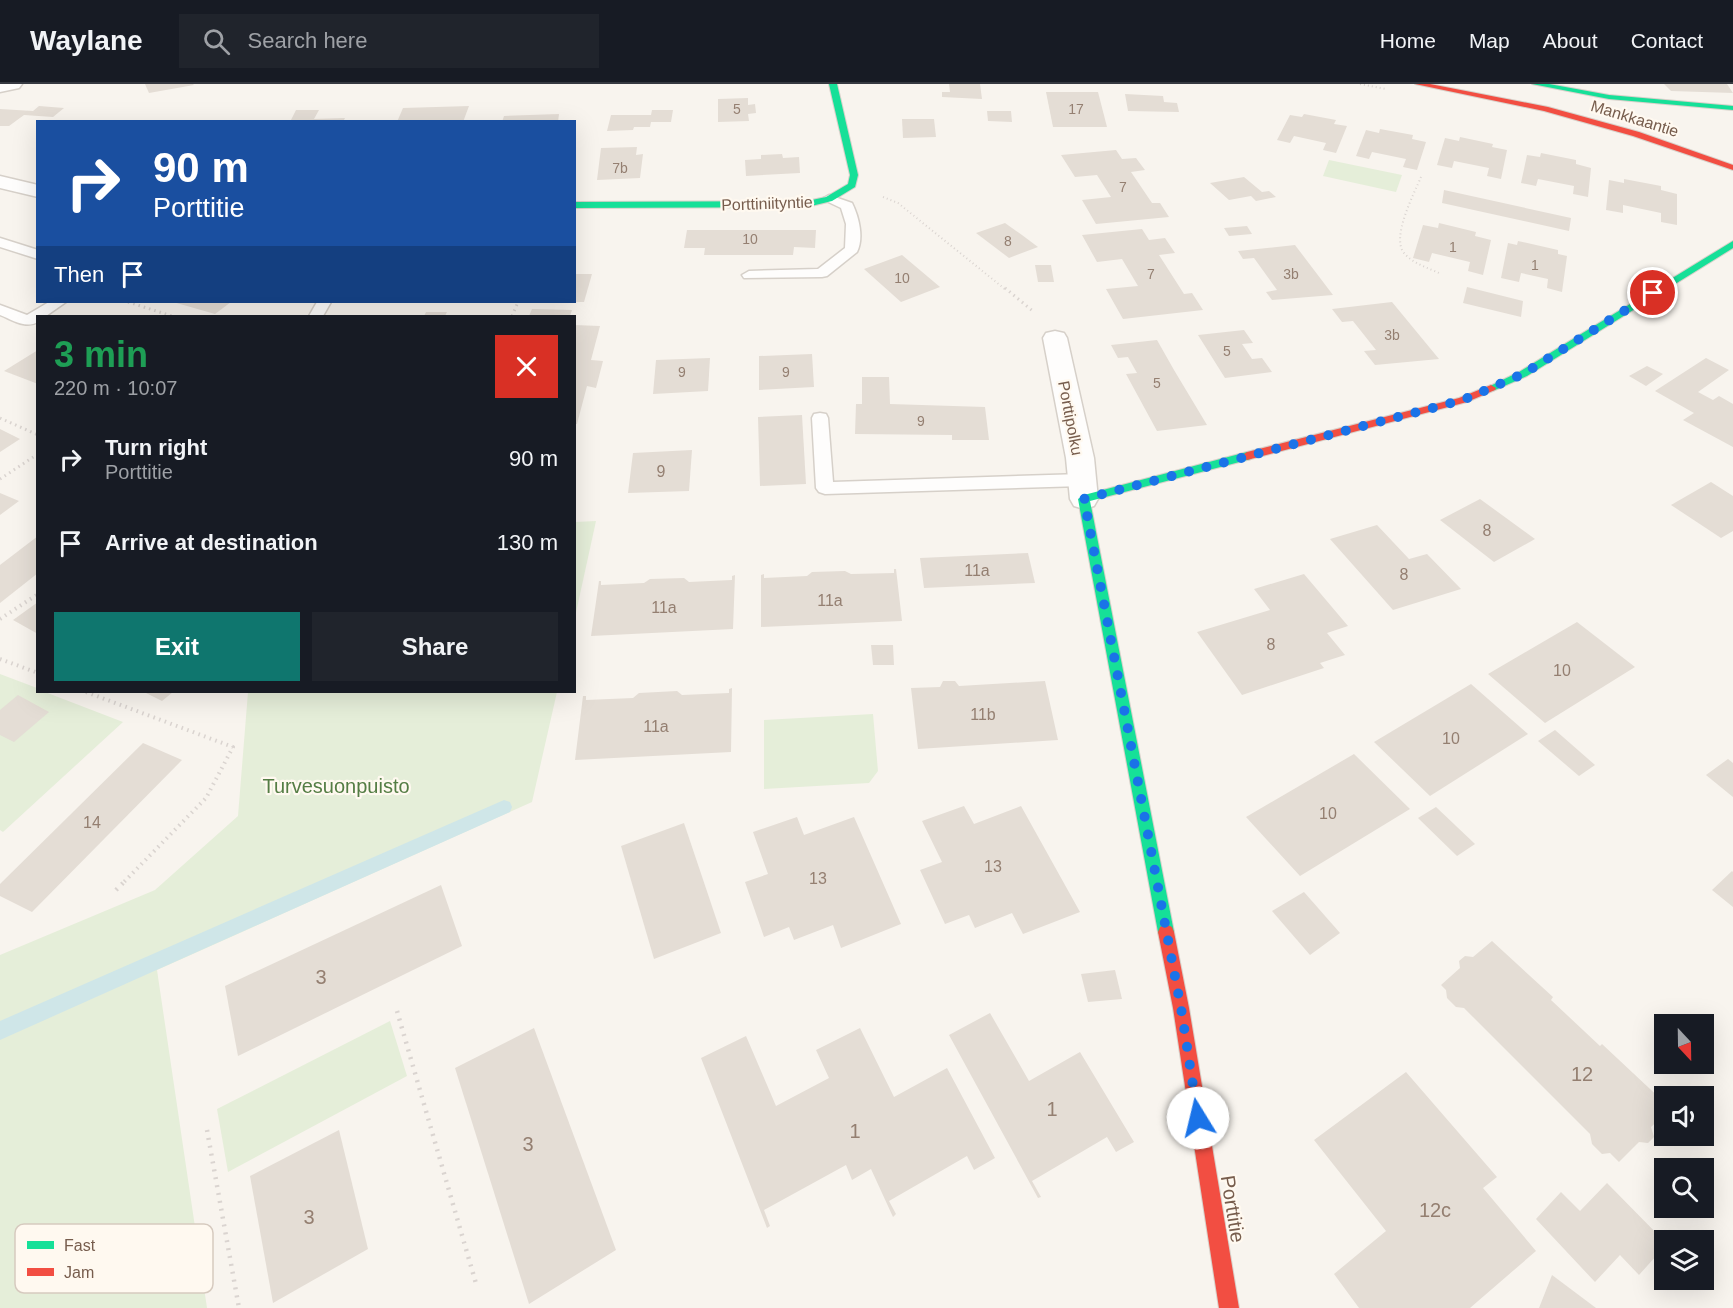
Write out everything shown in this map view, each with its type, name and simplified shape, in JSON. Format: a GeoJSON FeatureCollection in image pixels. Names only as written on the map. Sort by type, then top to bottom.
{"type":"FeatureCollection","features":[{"type":"Feature","properties":{"kind":"street"},"geometry":{"type":"LineString","coordinates":[[0,87],[13,84]]}},
{"type":"Feature","properties":{"kind":"street"},"geometry":{"type":"LineString","coordinates":[[833,84],[854,175],[852,185]]}},
{"type":"Feature","properties":{"kind":"street","name":"Mankkaantie"},"geometry":{"type":"LineString","coordinates":[[1419,84],[1545,109],[1636,134],[1733,168]]}},
{"type":"Feature","properties":{"kind":"street"},"geometry":{"type":"LineString","coordinates":[[1535,84],[1578,94],[1644,103],[1733,108]]}},
{"type":"Feature","properties":{"kind":"street"},"geometry":{"type":"LineString","coordinates":[[0,182],[36,190]]}},
{"type":"Feature","properties":{"kind":"street","name":"Porttiniityntie"},"geometry":{"type":"LineString","coordinates":[[576,205],[807,204],[829,200],[852,185]]}},
{"type":"Feature","properties":{"kind":"street"},"geometry":{"type":"LineString","coordinates":[[1083,490],[1463,400],[1523,374],[1733,244]]}},
{"type":"Feature","properties":{"kind":"street","name":"Porttipolku"},"geometry":{"type":"LineString","coordinates":[[1055,338],[1083,490]]}},
{"type":"Feature","properties":{"kind":"street","name":"Porttitie"},"geometry":{"type":"LineString","coordinates":[[1083,490],[1181,1008],[1229,1308]]}},
{"type":"Feature","properties":{"kind":"lane"},"geometry":{"type":"LineString","coordinates":[[749,275],[822,273],[852,249],[853,224],[847,206],[829,200]]}},
{"type":"Feature","properties":{"kind":"lane"},"geometry":{"type":"LineString","coordinates":[[0,242],[36,254]]}},
{"type":"Feature","properties":{"kind":"lane"},"geometry":{"type":"LineString","coordinates":[[38,315],[57,303]]}},
{"type":"Feature","properties":{"kind":"lane"},"geometry":{"type":"LineString","coordinates":[[0,310],[28,321],[36,316]]}},
{"type":"Feature","properties":{"kind":"lane"},"geometry":{"type":"LineString","coordinates":[[820,418],[825,488],[1083,490]]}},
{"type":"Feature","properties":{"kind":"path"},"geometry":{"type":"LineString","coordinates":[[1421,177],[1400,232],[1401,249],[1410,259],[1441,274]]}},
{"type":"Feature","properties":{"kind":"path"},"geometry":{"type":"LineString","coordinates":[[852,185],[898,203],[1046,321],[1055,338]]}},
{"type":"Feature","properties":{"kind":"path"},"geometry":{"type":"LineString","coordinates":[[131,303],[169,315]]}},
{"type":"Feature","properties":{"kind":"path"},"geometry":{"type":"LineString","coordinates":[[0,418],[36,434]]}},
{"type":"Feature","properties":{"kind":"path"},"geometry":{"type":"LineString","coordinates":[[0,479],[36,455]]}},
{"type":"Feature","properties":{"kind":"path"},"geometry":{"type":"LineString","coordinates":[[0,619],[36,595]]}},
{"type":"Feature","properties":{"kind":"path"},"geometry":{"type":"LineString","coordinates":[[0,659],[36,672]]}},
{"type":"Feature","properties":{"kind":"path"},"geometry":{"type":"LineString","coordinates":[[89,693],[233,747],[206,798],[116,890]]}},
{"type":"Feature","properties":{"kind":"path"},"geometry":{"type":"LineString","coordinates":[[397,1011],[477,1287]]}},
{"type":"Feature","properties":{"kind":"path"},"geometry":{"type":"LineString","coordinates":[[207,1130],[239,1308]]}},
{"type":"Feature","properties":{"kind":"green space"},"geometry":{"type":"Polygon","coordinates":[[[1329,160],[1402,175],[1396,192],[1323,176],[1329,160]]]}},
{"type":"Feature","properties":{"kind":"green space"},"geometry":{"type":"Polygon","coordinates":[[[596,521],[576,612],[576,522],[596,521]]]}},
{"type":"Feature","properties":{"kind":"green space"},"geometry":{"type":"Polygon","coordinates":[[[0,674],[36,688],[36,693],[48,693],[123,722],[3,832],[0,830],[0,674]]]}},
{"type":"Feature","properties":{"kind":"green space","name":"Turvesuonpuisto"},"geometry":{"type":"Polygon","coordinates":[[[248,693],[557,693],[532,802],[157,970],[195,1224],[15,1224],[15,1293],[205,1293],[207,1308],[0,1308],[0,955],[155,890],[238,816],[248,693]]]}},
{"type":"Feature","properties":{"kind":"green space"},"geometry":{"type":"Polygon","coordinates":[[[873,714],[878,771],[869,783],[764,789],[764,720],[873,714]]]}},
{"type":"Feature","properties":{"kind":"green space"},"geometry":{"type":"Polygon","coordinates":[[[390,1021],[407,1076],[228,1172],[217,1109],[390,1021]]]}},
{"type":"Feature","properties":{"kind":"building"},"geometry":{"type":"Polygon","coordinates":[[[145,84],[193,84],[194,85],[149,93],[145,84]]]}},
{"type":"Feature","properties":{"kind":"building"},"geometry":{"type":"Polygon","coordinates":[[[949,84],[980,84],[982,99],[942,97],[942,92],[950,92],[949,84]]]}},
{"type":"Feature","properties":{"kind":"building"},"geometry":{"type":"Polygon","coordinates":[[[1664,84],[1727,84],[1733,93],[1671,91],[1664,84]]]}},
{"type":"Feature","properties":{"kind":"building"},"geometry":{"type":"Polygon","coordinates":[[[1046,92],[1098,92],[1107,127],[1053,127],[1046,92]]]}},
{"type":"Feature","properties":{"kind":"building"},"geometry":{"type":"Polygon","coordinates":[[[1125,94],[1163,96],[1164,102],[1177,103],[1179,112],[1128,111],[1125,94]]]}},
{"type":"Feature","properties":{"kind":"building"},"geometry":{"type":"Polygon","coordinates":[[[748,98],[748,105],[755,104],[756,113],[748,114],[749,121],[718,122],[718,99],[748,98]]]}},
{"type":"Feature","properties":{"kind":"building"},"geometry":{"type":"Polygon","coordinates":[[[39,106],[64,108],[53,117],[24,115],[9,126],[0,126],[0,109],[33,111],[39,106]]]}},
{"type":"Feature","properties":{"kind":"building"},"geometry":{"type":"Polygon","coordinates":[[[469,106],[464,120],[398,120],[403,108],[469,106]]]}},
{"type":"Feature","properties":{"kind":"building"},"geometry":{"type":"Polygon","coordinates":[[[296,110],[319,110],[314,119],[345,118],[344,120],[291,120],[296,110]]]}},
{"type":"Feature","properties":{"kind":"building"},"geometry":{"type":"Polygon","coordinates":[[[652,110],[673,110],[671,122],[651,122],[650,127],[607,131],[611,115],[651,115],[652,110]]]}},
{"type":"Feature","properties":{"kind":"building"},"geometry":{"type":"Polygon","coordinates":[[[987,111],[1011,111],[1012,122],[988,121],[987,111]]]}},
{"type":"Feature","properties":{"kind":"building"},"geometry":{"type":"Polygon","coordinates":[[[559,114],[558,120],[503,120],[504,116],[559,114]]]}},
{"type":"Feature","properties":{"kind":"building"},"geometry":{"type":"Polygon","coordinates":[[[1304,114],[1336,120],[1334,124],[1347,126],[1336,153],[1323,150],[1326,143],[1294,136],[1290,143],[1277,140],[1290,115],[1302,117],[1304,114]]]}},
{"type":"Feature","properties":{"kind":"building"},"geometry":{"type":"Polygon","coordinates":[[[902,119],[934,119],[936,137],[903,138],[902,119]]]}},
{"type":"Feature","properties":{"kind":"building"},"geometry":{"type":"Polygon","coordinates":[[[1380,129],[1413,135],[1412,139],[1426,142],[1417,170],[1403,167],[1406,159],[1372,152],[1369,159],[1356,156],[1366,130],[1379,133],[1380,129]]]}},
{"type":"Feature","properties":{"kind":"building"},"geometry":{"type":"Polygon","coordinates":[[[1460,137],[1493,144],[1492,147],[1507,150],[1501,179],[1487,176],[1489,168],[1454,161],[1452,168],[1437,165],[1445,138],[1459,141],[1460,137]]]}},
{"type":"Feature","properties":{"kind":"building"},"geometry":{"type":"Polygon","coordinates":[[[637,147],[636,155],[643,154],[640,178],[597,180],[601,148],[637,147]]]}},
{"type":"Feature","properties":{"kind":"building"},"geometry":{"type":"Polygon","coordinates":[[[1116,150],[1122,159],[1136,158],[1145,170],[1131,172],[1152,203],[1160,203],[1169,217],[1096,224],[1082,200],[1111,197],[1097,175],[1075,177],[1061,155],[1116,150]]]}},
{"type":"Feature","properties":{"kind":"building"},"geometry":{"type":"Polygon","coordinates":[[[1541,153],[1576,160],[1576,164],[1591,168],[1588,197],[1573,194],[1574,186],[1538,179],[1536,186],[1521,183],[1527,155],[1540,157],[1541,153]]]}},
{"type":"Feature","properties":{"kind":"building"},"geometry":{"type":"Polygon","coordinates":[[[782,154],[783,158],[799,157],[800,173],[746,176],[745,160],[761,159],[761,155],[782,154]]]}},
{"type":"Feature","properties":{"kind":"building"},"geometry":{"type":"Polygon","coordinates":[[[1244,177],[1262,192],[1269,191],[1276,197],[1256,201],[1251,196],[1229,200],[1210,183],[1244,177]]]}},
{"type":"Feature","properties":{"kind":"building"},"geometry":{"type":"Polygon","coordinates":[[[1624,179],[1661,186],[1661,190],[1677,194],[1677,225],[1661,222],[1661,213],[1623,205],[1623,213],[1606,210],[1609,180],[1624,183],[1624,179]]]}},
{"type":"Feature","properties":{"kind":"building"},"geometry":{"type":"Polygon","coordinates":[[[1444,190],[1571,218],[1569,231],[1442,203],[1444,190]]]}},
{"type":"Feature","properties":{"kind":"building"},"geometry":{"type":"Polygon","coordinates":[[[1005,223],[1038,247],[1009,258],[976,233],[1005,223]]]}},
{"type":"Feature","properties":{"kind":"building"},"geometry":{"type":"Polygon","coordinates":[[[1439,223],[1476,232],[1475,236],[1491,240],[1483,275],[1468,271],[1470,262],[1432,253],[1429,262],[1413,258],[1423,225],[1438,228],[1439,223]]]}},
{"type":"Feature","properties":{"kind":"building"},"geometry":{"type":"Polygon","coordinates":[[[1247,226],[1252,234],[1229,236],[1224,228],[1247,226]]]}},
{"type":"Feature","properties":{"kind":"building"},"geometry":{"type":"Polygon","coordinates":[[[1142,229],[1149,240],[1165,238],[1175,253],[1159,255],[1184,294],[1192,293],[1203,310],[1123,319],[1106,289],[1138,286],[1122,259],[1097,262],[1082,235],[1142,229]]]}},
{"type":"Feature","properties":{"kind":"building"},"geometry":{"type":"Polygon","coordinates":[[[687,230],[816,230],[815,248],[794,247],[793,255],[704,255],[705,248],[684,248],[687,230]]]}},
{"type":"Feature","properties":{"kind":"building"},"geometry":{"type":"Polygon","coordinates":[[[1518,241],[1558,250],[1558,254],[1567,256],[1562,292],[1547,288],[1548,279],[1521,273],[1519,282],[1501,278],[1508,243],[1517,245],[1518,241]]]}},
{"type":"Feature","properties":{"kind":"building"},"geometry":{"type":"Polygon","coordinates":[[[1295,245],[1333,295],[1272,300],[1266,292],[1277,290],[1254,258],[1243,259],[1238,251],[1295,245]]]}},
{"type":"Feature","properties":{"kind":"building"},"geometry":{"type":"Polygon","coordinates":[[[902,255],[940,287],[901,302],[864,269],[902,255]]]}},
{"type":"Feature","properties":{"kind":"building"},"geometry":{"type":"Polygon","coordinates":[[[1035,265],[1051,265],[1054,282],[1038,282],[1035,265]]]}},
{"type":"Feature","properties":{"kind":"building"},"geometry":{"type":"Polygon","coordinates":[[[576,274],[592,274],[584,302],[576,302],[576,274]]]}},
{"type":"Feature","properties":{"kind":"building"},"geometry":{"type":"Polygon","coordinates":[[[1467,287],[1523,301],[1521,317],[1463,303],[1467,287]]]}},
{"type":"Feature","properties":{"kind":"building"},"geometry":{"type":"Polygon","coordinates":[[[1392,302],[1439,359],[1375,365],[1364,351],[1376,350],[1353,321],[1342,322],[1332,309],[1392,302]]]}},
{"type":"Feature","properties":{"kind":"building"},"geometry":{"type":"Polygon","coordinates":[[[176,303],[230,303],[215,314],[176,303]]]}},
{"type":"Feature","properties":{"kind":"building"},"geometry":{"type":"Polygon","coordinates":[[[532,309],[572,310],[570,315],[529,315],[532,309]]]}},
{"type":"Feature","properties":{"kind":"building"},"geometry":{"type":"Polygon","coordinates":[[[426,312],[447,312],[446,315],[424,315],[426,312]]]}},
{"type":"Feature","properties":{"kind":"building"},"geometry":{"type":"Polygon","coordinates":[[[576,325],[600,326],[591,360],[603,361],[596,388],[587,386],[577,424],[576,325]]]}},
{"type":"Feature","properties":{"kind":"building"},"geometry":{"type":"Polygon","coordinates":[[[1244,330],[1253,343],[1242,344],[1252,359],[1262,358],[1272,372],[1225,378],[1198,335],[1244,330]]]}},
{"type":"Feature","properties":{"kind":"building"},"geometry":{"type":"Polygon","coordinates":[[[1157,340],[1207,425],[1157,431],[1126,374],[1137,373],[1128,357],[1118,358],[1111,345],[1157,340]]]}},
{"type":"Feature","properties":{"kind":"building"},"geometry":{"type":"Polygon","coordinates":[[[36,351],[36,383],[4,371],[36,351]]]}},
{"type":"Feature","properties":{"kind":"building"},"geometry":{"type":"Polygon","coordinates":[[[812,354],[814,387],[759,390],[759,356],[812,354]]]}},
{"type":"Feature","properties":{"kind":"building"},"geometry":{"type":"Polygon","coordinates":[[[710,358],[708,391],[653,394],[656,360],[710,358]]]}},
{"type":"Feature","properties":{"kind":"building"},"geometry":{"type":"Polygon","coordinates":[[[1706,358],[1729,370],[1698,392],[1713,400],[1719,396],[1733,404],[1733,447],[1683,420],[1694,413],[1655,391],[1706,358]]]}},
{"type":"Feature","properties":{"kind":"building"},"geometry":{"type":"Polygon","coordinates":[[[1647,366],[1663,374],[1646,386],[1629,376],[1647,366]]]}},
{"type":"Feature","properties":{"kind":"building"},"geometry":{"type":"Polygon","coordinates":[[[862,377],[889,377],[890,404],[985,407],[989,440],[952,440],[952,435],[855,434],[856,404],[862,404],[862,377]]]}},
{"type":"Feature","properties":{"kind":"building"},"geometry":{"type":"Polygon","coordinates":[[[802,415],[806,484],[760,486],[758,417],[802,415]]]}},
{"type":"Feature","properties":{"kind":"building"},"geometry":{"type":"Polygon","coordinates":[[[0,429],[20,439],[0,452],[0,429]]]}},
{"type":"Feature","properties":{"kind":"building"},"geometry":{"type":"Polygon","coordinates":[[[692,450],[689,491],[628,493],[633,453],[692,450]]]}},
{"type":"Feature","properties":{"kind":"building"},"geometry":{"type":"Polygon","coordinates":[[[1711,482],[1733,496],[1733,531],[1721,538],[1671,505],[1711,482]]]}},
{"type":"Feature","properties":{"kind":"building"},"geometry":{"type":"Polygon","coordinates":[[[0,493],[19,501],[0,515],[0,493]]]}},
{"type":"Feature","properties":{"kind":"building"},"geometry":{"type":"Polygon","coordinates":[[[1480,499],[1535,539],[1494,562],[1440,520],[1480,499]]]}},
{"type":"Feature","properties":{"kind":"building"},"geometry":{"type":"Polygon","coordinates":[[[1377,525],[1409,559],[1427,554],[1461,589],[1393,610],[1330,539],[1377,525]]]}},
{"type":"Feature","properties":{"kind":"building"},"geometry":{"type":"Polygon","coordinates":[[[36,538],[36,575],[0,603],[0,565],[36,538]]]}},
{"type":"Feature","properties":{"kind":"building"},"geometry":{"type":"Polygon","coordinates":[[[1028,553],[1035,583],[924,588],[920,558],[1028,553]]]}},
{"type":"Feature","properties":{"kind":"building"},"geometry":{"type":"Polygon","coordinates":[[[896,569],[902,621],[761,627],[761,575],[764,574],[764,578],[807,576],[812,572],[894,573],[896,569]]]}},
{"type":"Feature","properties":{"kind":"building"},"geometry":{"type":"Polygon","coordinates":[[[1304,574],[1348,626],[1327,633],[1345,655],[1320,663],[1324,668],[1242,695],[1197,632],[1270,610],[1254,589],[1304,574]]]}},
{"type":"Feature","properties":{"kind":"building"},"geometry":{"type":"Polygon","coordinates":[[[735,575],[733,629],[591,636],[599,581],[601,585],[644,583],[650,579],[684,578],[689,582],[732,580],[732,576],[735,575]]]}},
{"type":"Feature","properties":{"kind":"building"},"geometry":{"type":"Polygon","coordinates":[[[36,603],[36,633],[13,620],[36,603]]]}},
{"type":"Feature","properties":{"kind":"building"},"geometry":{"type":"Polygon","coordinates":[[[1577,622],[1635,667],[1545,723],[1488,674],[1577,622]]]}},
{"type":"Feature","properties":{"kind":"building"},"geometry":{"type":"Polygon","coordinates":[[[871,645],[893,645],[894,665],[873,665],[871,645]]]}},
{"type":"Feature","properties":{"kind":"building"},"geometry":{"type":"Polygon","coordinates":[[[943,681],[955,681],[959,686],[1045,681],[1058,740],[918,749],[911,688],[940,687],[943,681]]]}},
{"type":"Feature","properties":{"kind":"building"},"geometry":{"type":"Polygon","coordinates":[[[1471,684],[1528,734],[1430,796],[1374,742],[1471,684]]]}},
{"type":"Feature","properties":{"kind":"building"},"geometry":{"type":"Polygon","coordinates":[[[732,688],[731,752],[575,760],[583,696],[586,696],[586,700],[633,698],[639,693],[677,691],[682,695],[729,693],[729,689],[732,688]]]}},
{"type":"Feature","properties":{"kind":"building"},"geometry":{"type":"Polygon","coordinates":[[[146,693],[172,693],[162,701],[146,693]]]}},
{"type":"Feature","properties":{"kind":"building"},"geometry":{"type":"Polygon","coordinates":[[[18,695],[49,712],[14,742],[0,735],[0,710],[18,695]]]}},
{"type":"Feature","properties":{"kind":"building"},"geometry":{"type":"Polygon","coordinates":[[[1555,730],[1595,765],[1579,776],[1538,741],[1555,730]]]}},
{"type":"Feature","properties":{"kind":"building"},"geometry":{"type":"Polygon","coordinates":[[[143,743],[182,760],[32,912],[0,896],[0,884],[143,743]]]}},
{"type":"Feature","properties":{"kind":"building"},"geometry":{"type":"Polygon","coordinates":[[[1354,754],[1410,809],[1300,876],[1246,817],[1354,754]]]}},
{"type":"Feature","properties":{"kind":"building"},"geometry":{"type":"Polygon","coordinates":[[[1728,759],[1733,763],[1733,797],[1706,775],[1728,759]]]}},
{"type":"Feature","properties":{"kind":"building"},"geometry":{"type":"Polygon","coordinates":[[[964,806],[974,824],[1021,806],[1080,912],[1023,934],[1012,913],[975,928],[969,915],[945,924],[920,870],[942,862],[922,821],[964,806]]]}},
{"type":"Feature","properties":{"kind":"building"},"geometry":{"type":"Polygon","coordinates":[[[1436,807],[1475,844],[1457,856],[1418,818],[1436,807]]]}},
{"type":"Feature","properties":{"kind":"building"},"geometry":{"type":"Polygon","coordinates":[[[797,817],[804,835],[854,817],[901,924],[841,948],[833,925],[794,940],[789,927],[764,937],[745,882],[768,874],[753,832],[797,817]]]}},
{"type":"Feature","properties":{"kind":"building"},"geometry":{"type":"Polygon","coordinates":[[[684,823],[721,933],[654,959],[621,846],[684,823]]]}},
{"type":"Feature","properties":{"kind":"building"},"geometry":{"type":"Polygon","coordinates":[[[1733,872],[1733,907],[1712,890],[1733,872]]]}},
{"type":"Feature","properties":{"kind":"building"},"geometry":{"type":"Polygon","coordinates":[[[441,885],[462,946],[238,1056],[225,986],[441,885]]]}},
{"type":"Feature","properties":{"kind":"building"},"geometry":{"type":"Polygon","coordinates":[[[1304,892],[1340,933],[1310,955],[1272,911],[1304,892]]]}},
{"type":"Feature","properties":{"kind":"building"},"geometry":{"type":"Polygon","coordinates":[[[1492,941],[1553,997],[1551,1000],[1600,1046],[1602,1044],[1654,1093],[1654,1124],[1651,1127],[1654,1137],[1648,1143],[1639,1142],[1619,1162],[1610,1153],[1602,1154],[1592,1144],[1590,1134],[1464,1008],[1456,1007],[1447,998],[1446,990],[1441,985],[1460,968],[1459,961],[1465,956],[1473,957],[1492,941]]]}},
{"type":"Feature","properties":{"kind":"building"},"geometry":{"type":"Polygon","coordinates":[[[1115,970],[1122,999],[1088,1002],[1081,974],[1115,970]]]}},
{"type":"Feature","properties":{"kind":"building"},"geometry":{"type":"Polygon","coordinates":[[[990,1013],[1029,1081],[1080,1052],[1134,1142],[1116,1152],[1107,1137],[1032,1181],[1041,1197],[1038,1198],[949,1035],[990,1013]]]}},
{"type":"Feature","properties":{"kind":"building"},"geometry":{"type":"Polygon","coordinates":[[[534,1028],[616,1250],[529,1304],[455,1068],[534,1028]]]}},
{"type":"Feature","properties":{"kind":"building"},"geometry":{"type":"Polygon","coordinates":[[[860,1028],[894,1097],[947,1068],[995,1158],[974,1170],[967,1156],[889,1201],[896,1214],[893,1217],[871,1169],[852,1180],[846,1165],[764,1210],[770,1226],[767,1228],[701,1058],[746,1036],[776,1106],[829,1078],[816,1050],[860,1028]]]}},
{"type":"Feature","properties":{"kind":"building"},"geometry":{"type":"Polygon","coordinates":[[[1406,1072],[1497,1177],[1483,1188],[1536,1251],[1470,1308],[1359,1308],[1334,1274],[1386,1231],[1314,1140],[1406,1072]]]}},
{"type":"Feature","properties":{"kind":"building"},"geometry":{"type":"Polygon","coordinates":[[[339,1130],[368,1249],[273,1303],[250,1176],[339,1130]]]}},
{"type":"Feature","properties":{"kind":"building"},"geometry":{"type":"Polygon","coordinates":[[[1607,1183],[1654,1231],[1654,1258],[1639,1275],[1620,1255],[1595,1282],[1536,1219],[1561,1192],[1580,1211],[1607,1183]]]}},
{"type":"Feature","properties":{"kind":"building"},"geometry":{"type":"Polygon","coordinates":[[[1552,1275],[1596,1308],[1539,1308],[1552,1275]]]}},
{"type":"Feature","properties":{"kind":"waterway"},"geometry":{"type":"LineString","coordinates":[[0,1031],[504,807]]}},
{"type":"Feature","properties":{"kind":"traffic: fast"},"geometry":{"type":"LineString","coordinates":[[576,205],[807,204],[829,199],[852,185],[854,175],[833,84]]}},
{"type":"Feature","properties":{"kind":"traffic: fast"},"geometry":{"type":"LineString","coordinates":[[1536,84],[1609,97],[1733,108]]}},
{"type":"Feature","properties":{"kind":"traffic: fast"},"geometry":{"type":"LineString","coordinates":[[1491,388],[1523,374],[1733,244]]}},
{"type":"Feature","properties":{"kind":"traffic: fast"},"geometry":{"type":"LineString","coordinates":[[1166,932],[1084,499],[1247,456]]}},
{"type":"Feature","properties":{"kind":"traffic: jam"},"geometry":{"type":"LineString","coordinates":[[1419,84],[1545,109],[1636,134],[1733,168]]}},
{"type":"Feature","properties":{"kind":"traffic: jam"},"geometry":{"type":"LineString","coordinates":[[1247,456],[1463,400],[1491,388]]}},
{"type":"Feature","properties":{"kind":"traffic: jam"},"geometry":{"type":"LineString","coordinates":[[1166,932],[1181,1008],[1229,1308]]}},
{"type":"Feature","properties":{"kind":"route"},"geometry":{"type":"LineString","coordinates":[[1198,1118],[1181,1008],[1084,499],[1463,400],[1523,374],[1653,293]]}}]}
